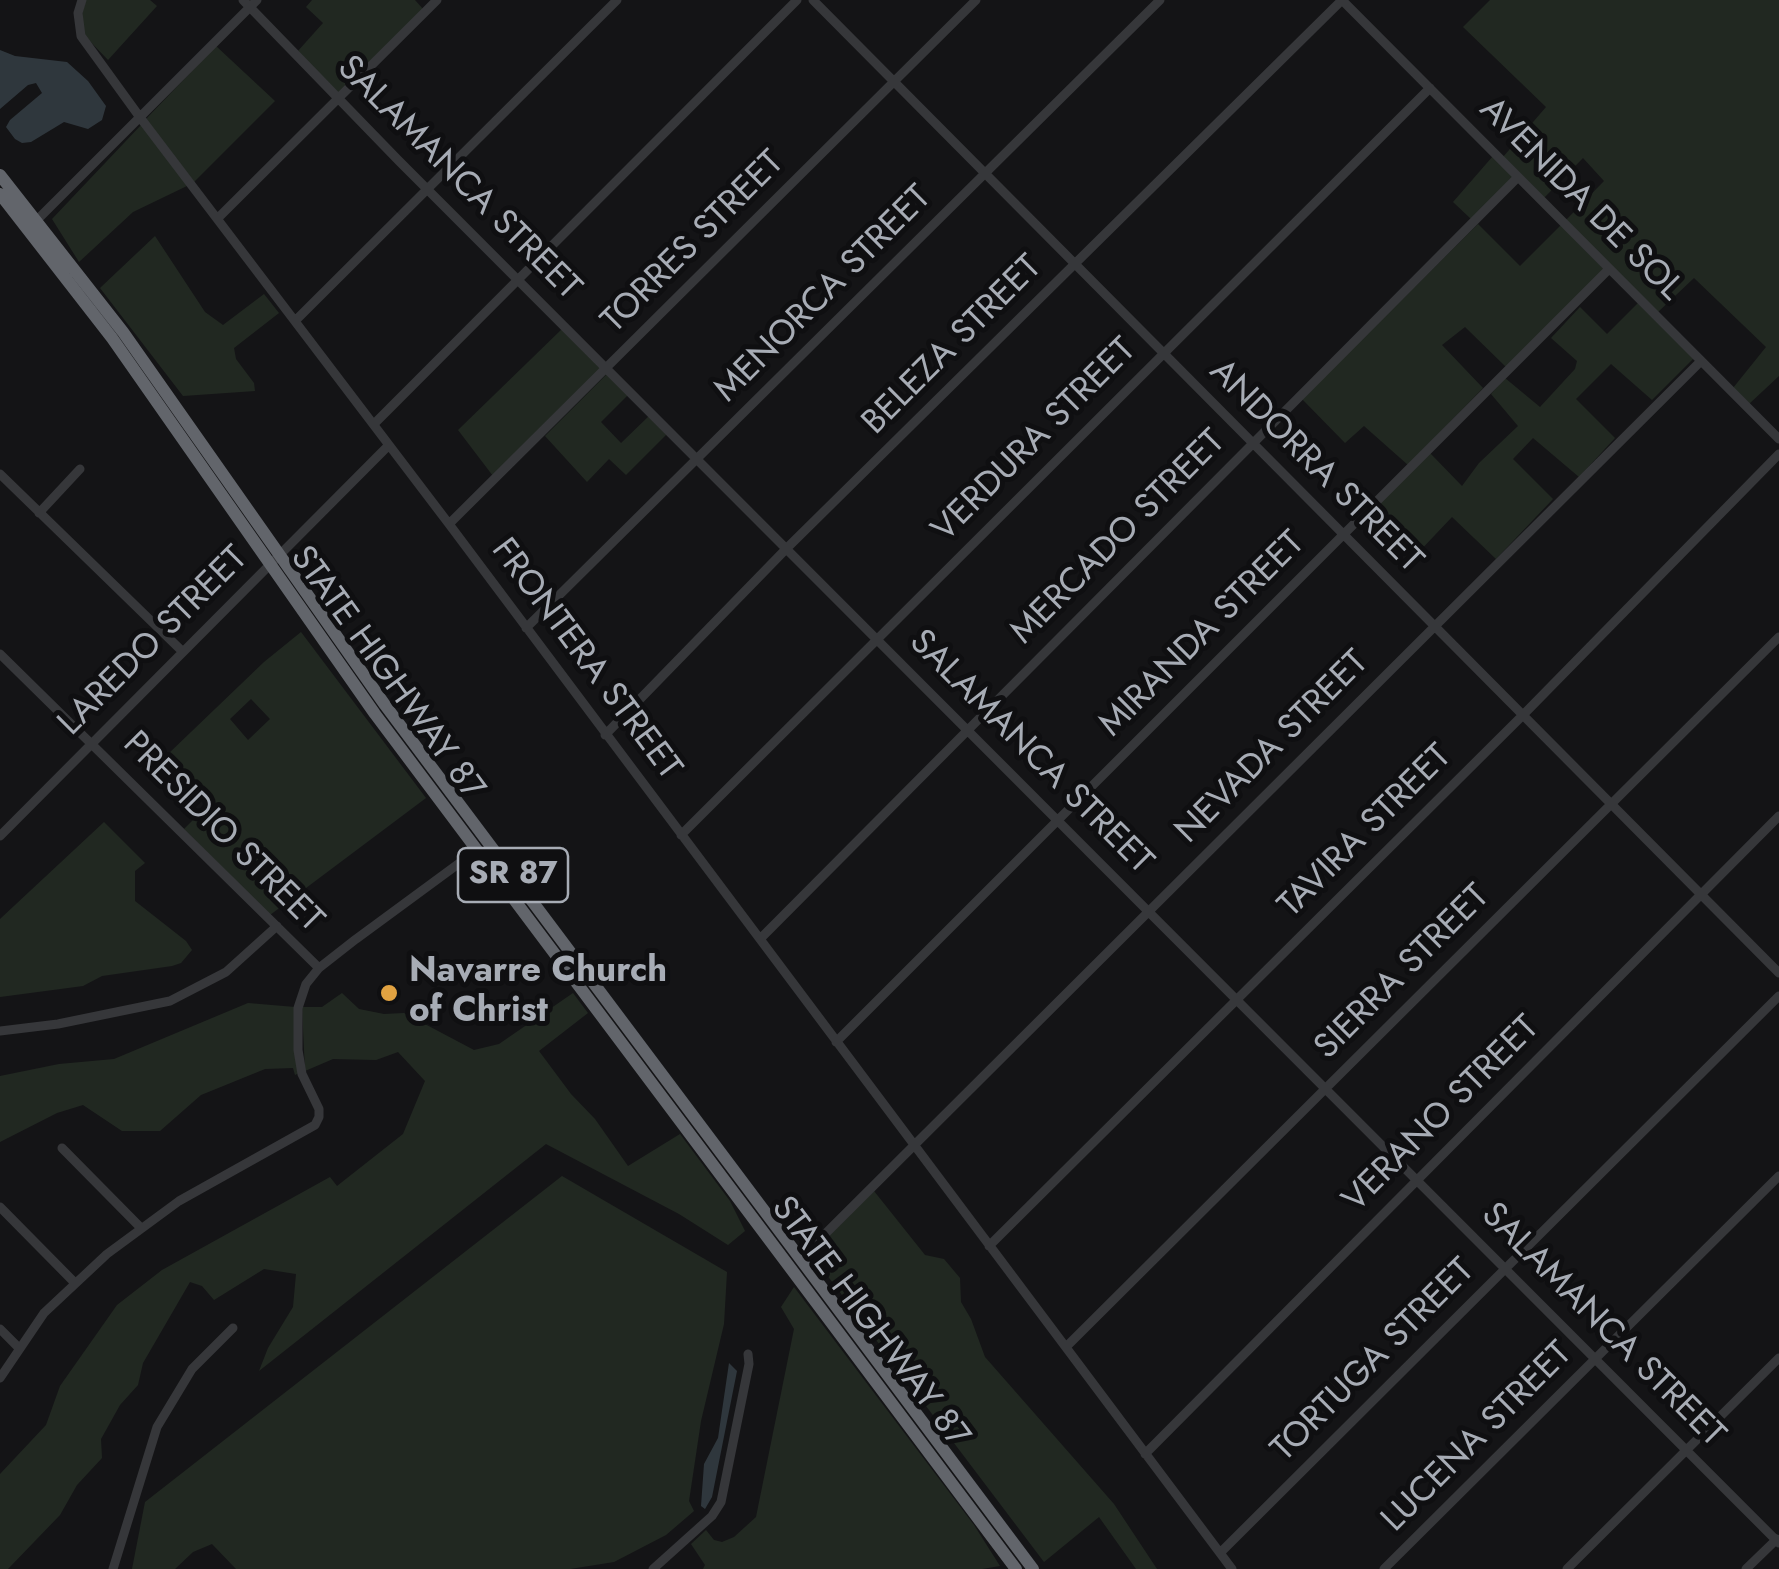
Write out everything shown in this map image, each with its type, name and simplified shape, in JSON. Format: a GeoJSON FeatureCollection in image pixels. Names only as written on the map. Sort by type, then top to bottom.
{"type":"FeatureCollection","features":[{"type":"Feature","properties":{"kind":"highway","name":"SR 87"},"geometry":{"type":"LineString","coordinates":[[0,175],[123,332],[274,561],[408,735],[551,937],[628,1028],[1033,1569]]}},
{"type":"Feature","properties":{"kind":"highway","name":"STATE HIGHWAY 87"},"geometry":{"type":"LineString","coordinates":[[0,194],[112,338],[477,850],[551,937],[711,1161],[1016,1569]]}},
{"type":"Feature","properties":{"kind":"street","name":"FRONTERA STREET"},"geometry":{"type":"LineString","coordinates":[[82,0],[78,13],[82,36],[139,116],[1232,1569]]}},
{"type":"Feature","properties":{"kind":"street"},"geometry":{"type":"LineString","coordinates":[[218,218],[437,0]]}},
{"type":"Feature","properties":{"kind":"street"},"geometry":{"type":"LineString","coordinates":[[295,320],[618,0]]}},
{"type":"Feature","properties":{"kind":"street"},"geometry":{"type":"LineString","coordinates":[[374,424],[797,0]]}},
{"type":"Feature","properties":{"kind":"street","name":"ANDORRA STREET"},"geometry":{"type":"LineString","coordinates":[[812,0],[1779,973]]}},
{"type":"Feature","properties":{"kind":"street","name":"TORRES STREET"},"geometry":{"type":"LineString","coordinates":[[449,524],[976,0]]}},
{"type":"Feature","properties":{"kind":"street","name":"MENORCA STREET"},"geometry":{"type":"LineString","coordinates":[[526,628],[1160,0]]}},
{"type":"Feature","properties":{"kind":"street","name":"AVENIDA DE SOL"},"geometry":{"type":"LineString","coordinates":[[1342,0],[1779,439]]}},
{"type":"Feature","properties":{"kind":"street","name":"BELEZA STREET"},"geometry":{"type":"LineString","coordinates":[[606,734],[787,548],[1342,0]]}},
{"type":"Feature","properties":{"kind":"street"},"geometry":{"type":"LineString","coordinates":[[1350,8],[1359,0]]}},
{"type":"Feature","properties":{"kind":"street"},"geometry":{"type":"LineString","coordinates":[[37,220],[250,2]]}},
{"type":"Feature","properties":{"kind":"street","name":"SALAMANCA STREET"},"geometry":{"type":"LineString","coordinates":[[250,2],[428,190],[1778,1540]]}},
{"type":"Feature","properties":{"kind":"street","name":"VERDURA STREET"},"geometry":{"type":"LineString","coordinates":[[681,835],[1430,88]]}},
{"type":"Feature","properties":{"kind":"street","name":"MERCADO STREET"},"geometry":{"type":"LineString","coordinates":[[760,939],[1518,176]]}},
{"type":"Feature","properties":{"kind":"street","name":"MIRANDA STREET"},"geometry":{"type":"LineString","coordinates":[[836,1042],[1609,269]]}},
{"type":"Feature","properties":{"kind":"street","name":"NEVADA STREET"},"geometry":{"type":"LineString","coordinates":[[800,1260],[1701,362]]}},
{"type":"Feature","properties":{"kind":"street","name":"LAREDO STREET"},"geometry":{"type":"LineString","coordinates":[[0,836],[390,445]]}},
{"type":"Feature","properties":{"kind":"street","name":"TAVIRA STREET"},"geometry":{"type":"LineString","coordinates":[[989,1246],[1524,714],[1779,454]]}},
{"type":"Feature","properties":{"kind":"street"},"geometry":{"type":"LineString","coordinates":[[40,513],[80,469]]}},
{"type":"Feature","properties":{"kind":"street"},"geometry":{"type":"LineString","coordinates":[[0,474],[183,652]]}},
{"type":"Feature","properties":{"kind":"street","name":"SIERRA STREET"},"geometry":{"type":"LineString","coordinates":[[1066,1348],[1779,638]]}},
{"type":"Feature","properties":{"kind":"street","name":"PRESIDIO STREET"},"geometry":{"type":"LineString","coordinates":[[0,654],[319,968]]}},
{"type":"Feature","properties":{"kind":"street"},"geometry":{"type":"LineString","coordinates":[[0,1378],[44,1314],[141,1228],[179,1201],[315,1125],[320,1117],[319,1108],[302,1074],[297,1020],[303,993],[319,968],[477,850],[470,826],[408,735]]}},
{"type":"Feature","properties":{"kind":"street","name":"VERANO STREET"},"geometry":{"type":"LineString","coordinates":[[1146,1454],[1779,816]]}},
{"type":"Feature","properties":{"kind":"street"},"geometry":{"type":"LineString","coordinates":[[0,1031],[127,1011],[184,996],[226,972],[277,926]]}},
{"type":"Feature","properties":{"kind":"street","name":"TORTUGA STREET"},"geometry":{"type":"LineString","coordinates":[[1220,1553],[1779,996]]}},
{"type":"Feature","properties":{"kind":"street"},"geometry":{"type":"LineString","coordinates":[[62,1148],[141,1228]]}},
{"type":"Feature","properties":{"kind":"street"},"geometry":{"type":"LineString","coordinates":[[711,1161],[733,1182],[778,1241],[800,1260],[801,1273],[873,1368],[885,1394]]}},
{"type":"Feature","properties":{"kind":"street","name":"LUCENA STREET"},"geometry":{"type":"LineString","coordinates":[[1384,1569],[1779,1176]]}},
{"type":"Feature","properties":{"kind":"street"},"geometry":{"type":"LineString","coordinates":[[0,1207],[75,1283]]}},
{"type":"Feature","properties":{"kind":"street"},"geometry":{"type":"LineString","coordinates":[[113,1569],[157,1427],[192,1370],[233,1328]]}},
{"type":"Feature","properties":{"kind":"street"},"geometry":{"type":"LineString","coordinates":[[0,1330],[19,1348]]}},
{"type":"Feature","properties":{"kind":"street"},"geometry":{"type":"LineString","coordinates":[[653,1569],[712,1516],[721,1502],[748,1354]]}},
{"type":"Feature","properties":{"kind":"street"},"geometry":{"type":"LineString","coordinates":[[1567,1569],[1779,1358]]}},
{"type":"Feature","properties":{"kind":"street"},"geometry":{"type":"LineString","coordinates":[[1746,1569],[1778,1540]]}},
{"type":"Feature","properties":{"kind":"shaded area"},"geometry":{"type":"Polygon","coordinates":[[[86,0],[150,0],[157,6],[108,60],[84,35],[82,14],[86,0]]]}},
{"type":"Feature","properties":{"kind":"shaded area"},"geometry":{"type":"Polygon","coordinates":[[[312,0],[415,0],[423,9],[338,94],[297,52],[323,23],[306,7],[312,0]]]}},
{"type":"Feature","properties":{"kind":"shaded area"},"geometry":{"type":"Polygon","coordinates":[[[1490,0],[1779,0],[1779,376],[1749,404],[1733,388],[1766,347],[1694,278],[1657,313],[1566,220],[1604,181],[1583,158],[1544,198],[1503,157],[1546,107],[1463,27],[1490,0]]]}},
{"type":"Feature","properties":{"kind":"shaded area"},"geometry":{"type":"Polygon","coordinates":[[[216,46],[275,101],[194,182],[146,119],[216,46]]]}},
{"type":"Feature","properties":{"kind":"shaded area"},"geometry":{"type":"Polygon","coordinates":[[[0,50],[15,56],[67,62],[88,81],[106,106],[102,120],[88,129],[64,122],[31,142],[15,139],[6,127],[10,120],[42,93],[36,83],[28,85],[0,109],[0,50]]]}},
{"type":"Feature","properties":{"kind":"shaded area"},"geometry":{"type":"Polygon","coordinates":[[[142,124],[189,185],[133,212],[79,262],[52,219],[142,124]]]}},
{"type":"Feature","properties":{"kind":"shaded area"},"geometry":{"type":"Polygon","coordinates":[[[1493,156],[1514,176],[1471,219],[1453,202],[1493,156]]]}},
{"type":"Feature","properties":{"kind":"shaded area"},"geometry":{"type":"Polygon","coordinates":[[[1478,224],[1520,266],[1561,225],[1604,269],[1506,367],[1465,327],[1442,345],[1483,388],[1408,465],[1364,426],[1345,443],[1302,399],[1478,224]]]}},
{"type":"Feature","properties":{"kind":"shaded area"},"geometry":{"type":"Polygon","coordinates":[[[155,236],[205,312],[223,325],[264,294],[279,313],[234,348],[236,359],[254,383],[255,391],[183,396],[100,288],[155,236]]]}},
{"type":"Feature","properties":{"kind":"shaded area"},"geometry":{"type":"Polygon","coordinates":[[[1638,303],[1694,358],[1652,400],[1611,364],[1576,399],[1615,438],[1579,477],[1533,438],[1513,459],[1553,499],[1496,559],[1452,517],[1416,555],[1376,519],[1371,512],[1430,453],[1462,486],[1479,463],[1518,426],[1491,394],[1505,378],[1540,407],[1575,369],[1577,361],[1551,338],[1580,307],[1607,334],[1638,303]]]}},
{"type":"Feature","properties":{"kind":"shaded area"},"geometry":{"type":"Polygon","coordinates":[[[563,328],[603,368],[493,476],[458,430],[563,328]]]}},
{"type":"Feature","properties":{"kind":"shaded area"},"geometry":{"type":"Polygon","coordinates":[[[608,373],[629,394],[601,422],[621,443],[650,415],[668,433],[626,475],[609,459],[587,482],[545,436],[608,373]]]}},
{"type":"Feature","properties":{"kind":"shaded area"},"geometry":{"type":"Polygon","coordinates":[[[301,632],[426,798],[270,915],[184,829],[212,801],[167,755],[301,632]],[[251,699],[230,719],[248,740],[270,719],[251,699]]]}},
{"type":"Feature","properties":{"kind":"shaded area"},"geometry":{"type":"Polygon","coordinates":[[[104,822],[145,863],[135,871],[135,901],[192,950],[181,963],[172,966],[102,976],[83,986],[0,997],[0,919],[104,822]]]}},
{"type":"Feature","properties":{"kind":"shaded area"},"geometry":{"type":"Polygon","coordinates":[[[342,993],[359,1009],[404,1013],[474,1050],[499,1044],[573,993],[588,1013],[539,1051],[628,1166],[680,1134],[730,1201],[745,1231],[728,1245],[679,1214],[546,1144],[259,1371],[293,1307],[296,1274],[264,1269],[214,1300],[202,1286],[190,1282],[143,1363],[138,1385],[120,1405],[101,1439],[102,1458],[77,1485],[60,1515],[8,1569],[0,1569],[0,1474],[46,1425],[60,1386],[117,1305],[162,1270],[330,1177],[337,1186],[403,1134],[425,1081],[398,1052],[376,1060],[333,1059],[305,1071],[302,1007],[322,1007],[342,993]]]}},
{"type":"Feature","properties":{"kind":"shaded area"},"geometry":{"type":"Polygon","coordinates":[[[248,1003],[295,1007],[299,1073],[295,1075],[293,1068],[265,1069],[201,1095],[160,1131],[122,1131],[83,1105],[57,1113],[0,1142],[0,1076],[59,1064],[114,1059],[248,1003]]]}},
{"type":"Feature","properties":{"kind":"shaded area"},"geometry":{"type":"Polygon","coordinates":[[[562,1176],[727,1272],[724,1324],[701,1421],[689,1501],[694,1511],[666,1535],[614,1562],[570,1569],[236,1569],[212,1544],[193,1552],[175,1569],[132,1569],[145,1502],[562,1176]]]}},
{"type":"Feature","properties":{"kind":"shaded area"},"geometry":{"type":"Polygon","coordinates":[[[874,1191],[925,1255],[944,1259],[960,1278],[961,1302],[985,1357],[1114,1504],[1157,1569],[1136,1569],[1099,1517],[1044,1562],[811,1254],[874,1191]]]}},
{"type":"Feature","properties":{"kind":"shaded area"},"geometry":{"type":"Polygon","coordinates":[[[794,1287],[974,1525],[1000,1566],[703,1569],[705,1565],[691,1544],[706,1530],[714,1540],[722,1542],[734,1537],[756,1517],[794,1329],[781,1307],[794,1287]]]}},
{"type":"Feature","properties":{"kind":"shaded area"},"geometry":{"type":"Polygon","coordinates":[[[729,1363],[737,1371],[712,1497],[705,1509],[701,1506],[704,1464],[718,1438],[729,1363]]]}},
{"type":"Feature","properties":{"kind":"place","name":"Navarre Church of Christ"},"geometry":{"type":"Point","coordinates":[389,993]}}]}
